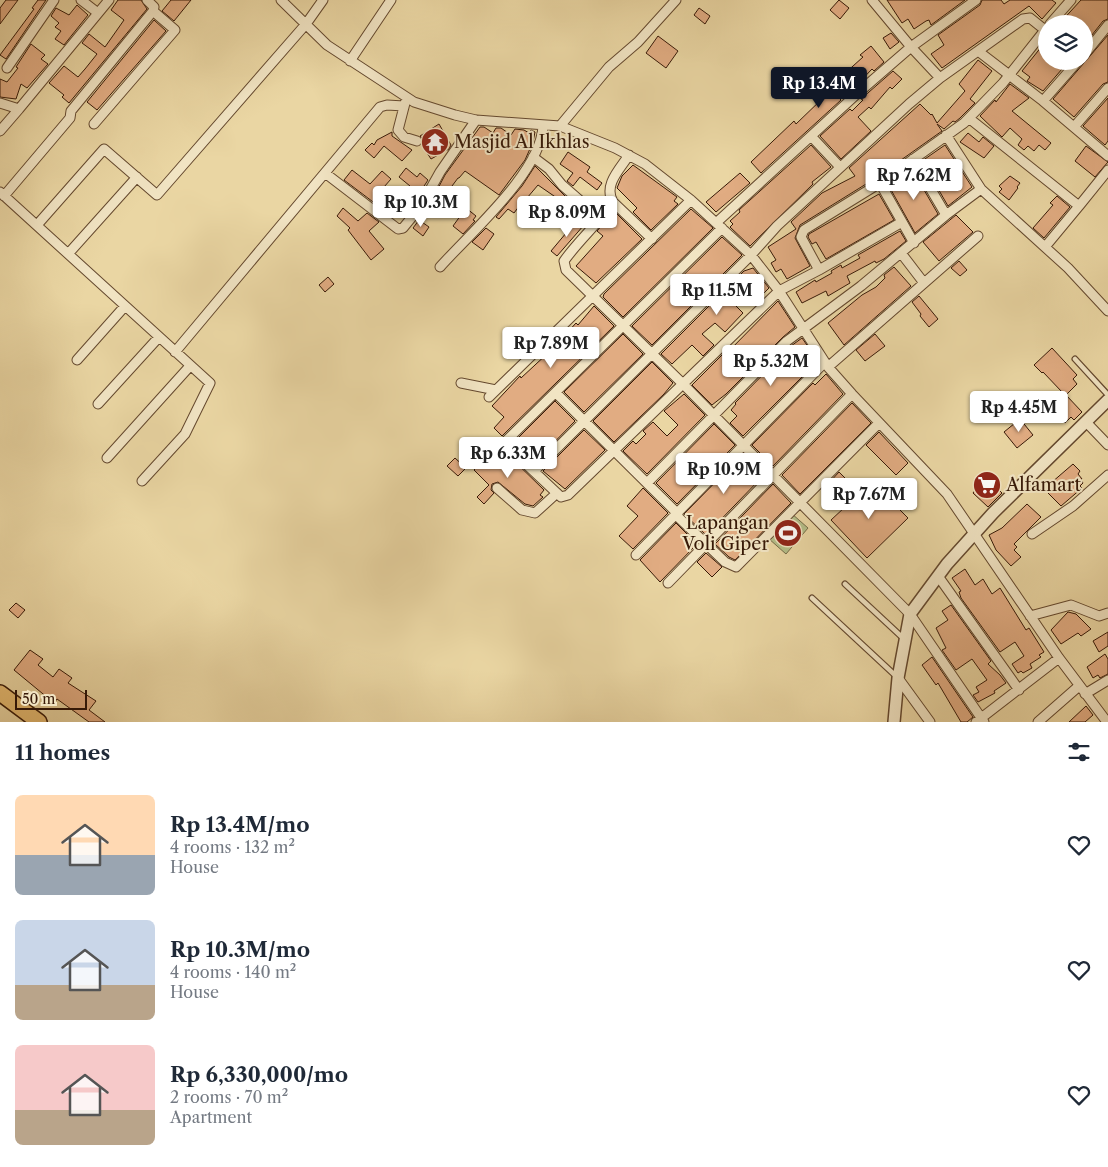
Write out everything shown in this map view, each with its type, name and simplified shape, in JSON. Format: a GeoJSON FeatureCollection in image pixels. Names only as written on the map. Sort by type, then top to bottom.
{"type":"FeatureCollection","features":[{"type":"Feature","properties":{"kind":"highway"},"geometry":{"type":"LineString","coordinates":[[0,692],[39,722]]}},
{"type":"Feature","properties":{"kind":"street"},"geometry":{"type":"LineString","coordinates":[[7,68],[54,0]]}},
{"type":"Feature","properties":{"kind":"street"},"geometry":{"type":"LineString","coordinates":[[81,0],[98,13]]}},
{"type":"Feature","properties":{"kind":"street"},"geometry":{"type":"LineString","coordinates":[[0,131],[109,0]]}},
{"type":"Feature","properties":{"kind":"street"},"geometry":{"type":"LineString","coordinates":[[142,481],[185,434],[210,383],[2,194],[70,118],[71,111],[153,12],[154,7],[147,0]]}},
{"type":"Feature","properties":{"kind":"street"},"geometry":{"type":"LineString","coordinates":[[281,0],[327,45],[405,102]]}},
{"type":"Feature","properties":{"kind":"street"},"geometry":{"type":"LineString","coordinates":[[36,225],[104,149],[157,195],[306,24],[323,0]]}},
{"type":"Feature","properties":{"kind":"street"},"geometry":{"type":"LineString","coordinates":[[350,61],[391,0]]}},
{"type":"Feature","properties":{"kind":"street"},"geometry":{"type":"LineString","coordinates":[[560,126],[609,67],[638,42],[676,0]]}},
{"type":"Feature","properties":{"kind":"street"},"geometry":{"type":"LineString","coordinates":[[873,0],[911,47],[940,78]]}},
{"type":"Feature","properties":{"kind":"street"},"geometry":{"type":"LineString","coordinates":[[902,222],[779,291],[566,497],[557,493],[535,470],[508,447],[506,441],[624,326],[719,226],[811,136],[911,47],[976,0]]}},
{"type":"Feature","properties":{"kind":"street"},"geometry":{"type":"LineString","coordinates":[[1058,15],[1071,0]]}},
{"type":"Feature","properties":{"kind":"street"},"geometry":{"type":"LineString","coordinates":[[94,124],[175,30],[153,12]]}},
{"type":"Feature","properties":{"kind":"street"},"geometry":{"type":"LineString","coordinates":[[535,470],[751,255],[777,226],[840,167],[940,78],[1026,18],[1038,22]]}},
{"type":"Feature","properties":{"kind":"street"},"geometry":{"type":"LineString","coordinates":[[1093,44],[1108,25]]}},
{"type":"Feature","properties":{"kind":"street"},"geometry":{"type":"LineString","coordinates":[[819,270],[803,241],[801,233],[880,183],[970,119],[1038,38]]}},
{"type":"Feature","properties":{"kind":"street"},"geometry":{"type":"LineString","coordinates":[[978,51],[1043,101],[1108,155]]}},
{"type":"Feature","properties":{"kind":"street"},"geometry":{"type":"LineString","coordinates":[[1043,101],[1070,70]]}},
{"type":"Feature","properties":{"kind":"street"},"geometry":{"type":"LineString","coordinates":[[1074,127],[1108,88]]}},
{"type":"Feature","properties":{"kind":"street"},"geometry":{"type":"LineString","coordinates":[[405,102],[398,130],[404,137],[417,141]]}},
{"type":"Feature","properties":{"kind":"street"},"geometry":{"type":"LineString","coordinates":[[175,352],[380,107],[387,104],[405,102],[476,120],[560,126],[578,132],[630,155],[663,177],[751,255],[779,291],[827,365],[947,494],[1059,658],[1107,722]]}},
{"type":"Feature","properties":{"kind":"street"},"geometry":{"type":"LineString","coordinates":[[0,103],[19,108]]}},
{"type":"Feature","properties":{"kind":"street"},"geometry":{"type":"LineString","coordinates":[[970,119],[1079,206]]}},
{"type":"Feature","properties":{"kind":"street"},"geometry":{"type":"LineString","coordinates":[[325,173],[398,229],[403,228],[421,206],[445,165],[476,120]]}},
{"type":"Feature","properties":{"kind":"street"},"geometry":{"type":"LineString","coordinates":[[440,267],[496,208],[533,158],[542,136],[543,126]]}},
{"type":"Feature","properties":{"kind":"street"},"geometry":{"type":"LineString","coordinates":[[946,135],[981,188],[1045,247],[1108,311]]}},
{"type":"Feature","properties":{"kind":"street"},"geometry":{"type":"LineString","coordinates":[[811,136],[840,167]]}},
{"type":"Feature","properties":{"kind":"street"},"geometry":{"type":"LineString","coordinates":[[630,155],[610,187],[610,196],[613,202],[652,239]]}},
{"type":"Feature","properties":{"kind":"street"},"geometry":{"type":"LineString","coordinates":[[533,158],[548,169],[568,190],[601,219]]}},
{"type":"Feature","properties":{"kind":"street"},"geometry":{"type":"LineString","coordinates":[[913,159],[946,215]]}},
{"type":"Feature","properties":{"kind":"street"},"geometry":{"type":"LineString","coordinates":[[1045,247],[1108,170]]}},
{"type":"Feature","properties":{"kind":"street"},"geometry":{"type":"LineString","coordinates":[[68,254],[137,177]]}},
{"type":"Feature","properties":{"kind":"street"},"geometry":{"type":"LineString","coordinates":[[880,183],[914,243]]}},
{"type":"Feature","properties":{"kind":"street"},"geometry":{"type":"LineString","coordinates":[[647,483],[778,350],[902,253],[981,188]]}},
{"type":"Feature","properties":{"kind":"street"},"geometry":{"type":"LineString","coordinates":[[489,398],[691,200]]}},
{"type":"Feature","properties":{"kind":"street"},"geometry":{"type":"LineString","coordinates":[[613,202],[601,219],[579,241],[564,261],[566,270],[683,384],[910,614],[981,721],[1059,658]]}},
{"type":"Feature","properties":{"kind":"street"},"geometry":{"type":"LineString","coordinates":[[636,555],[743,445],[827,365],[978,236]]}},
{"type":"Feature","properties":{"kind":"street"},"geometry":{"type":"LineString","coordinates":[[902,253],[924,283]]}},
{"type":"Feature","properties":{"kind":"street"},"geometry":{"type":"LineString","coordinates":[[77,360],[125,306]]}},
{"type":"Feature","properties":{"kind":"street"},"geometry":{"type":"LineString","coordinates":[[98,404],[158,337]]}},
{"type":"Feature","properties":{"kind":"street"},"geometry":{"type":"LineString","coordinates":[[108,458],[190,366]]}},
{"type":"Feature","properties":{"kind":"street"},"geometry":{"type":"LineString","coordinates":[[461,383],[496,390]]}},
{"type":"Feature","properties":{"kind":"street"},"geometry":{"type":"LineString","coordinates":[[556,393],[647,483],[705,544],[730,566],[736,567],[880,423]]}},
{"type":"Feature","properties":{"kind":"street"},"geometry":{"type":"LineString","coordinates":[[668,583],[852,394]]}},
{"type":"Feature","properties":{"kind":"street"},"geometry":{"type":"LineString","coordinates":[[894,722],[898,678],[910,614],[938,576],[993,513],[1108,400]]}},
{"type":"Feature","properties":{"kind":"street"},"geometry":{"type":"LineString","coordinates":[[1086,422],[1108,445]]}},
{"type":"Feature","properties":{"kind":"street"},"geometry":{"type":"LineString","coordinates":[[1032,534],[1073,506],[1108,474]]}},
{"type":"Feature","properties":{"kind":"street"},"geometry":{"type":"LineString","coordinates":[[497,488],[522,510],[535,513],[557,493]]}},
{"type":"Feature","properties":{"kind":"street"},"geometry":{"type":"LineString","coordinates":[[938,576],[1019,690]]}},
{"type":"Feature","properties":{"kind":"street"},"geometry":{"type":"LineString","coordinates":[[1030,616],[1071,605],[1099,616],[1108,613]]}},
{"type":"Feature","properties":{"kind":"street"},"geometry":{"type":"LineString","coordinates":[[898,678],[930,722]]}},
{"type":"Feature","properties":{"kind":"street"},"geometry":{"type":"LineString","coordinates":[[1085,694],[1108,680]]}},
{"type":"Feature","properties":{"kind":"street"},"geometry":{"type":"LineString","coordinates":[[1038,722],[1079,686]]}},
{"type":"Feature","properties":{"kind":"lane"},"geometry":{"type":"LineString","coordinates":[[1075,359],[1108,395]]}},
{"type":"Feature","properties":{"kind":"lane"},"geometry":{"type":"LineString","coordinates":[[845,584],[904,638]]}},
{"type":"Feature","properties":{"kind":"lane"},"geometry":{"type":"LineString","coordinates":[[812,598],[898,678]]}},
{"type":"Feature","properties":{"kind":"green space","name":"Lapangan Voli Giper"},"geometry":{"type":"Polygon","coordinates":[[[791,513],[808,528],[786,554],[768,538],[791,513]]]}},
{"type":"Feature","properties":{"kind":"building"},"geometry":{"type":"Polygon","coordinates":[[[6,0],[18,0],[0,24],[0,8],[6,0]]]}},
{"type":"Feature","properties":{"kind":"building"},"geometry":{"type":"Polygon","coordinates":[[[38,0],[46,0],[6,59],[0,55],[34,9],[32,8],[38,0]]]}},
{"type":"Feature","properties":{"kind":"building"},"geometry":{"type":"Polygon","coordinates":[[[118,0],[141,0],[147,9],[69,103],[62,97],[64,95],[49,83],[64,66],[78,77],[85,69],[97,54],[82,43],[89,34],[105,47],[124,20],[111,10],[118,0]]]}},
{"type":"Feature","properties":{"kind":"building"},"geometry":{"type":"Polygon","coordinates":[[[171,0],[191,0],[174,21],[162,11],[171,0]]]}},
{"type":"Feature","properties":{"kind":"building"},"geometry":{"type":"Polygon","coordinates":[[[839,0],[849,8],[840,19],[830,10],[839,0]]]}},
{"type":"Feature","properties":{"kind":"building"},"geometry":{"type":"Polygon","coordinates":[[[887,0],[965,0],[931,25],[929,20],[914,29],[908,19],[902,23],[887,0]]]}},
{"type":"Feature","properties":{"kind":"building"},"geometry":{"type":"Polygon","coordinates":[[[982,0],[1001,0],[1004,4],[1010,0],[1052,0],[1056,3],[1046,15],[1038,15],[1029,6],[942,68],[931,54],[944,45],[938,35],[980,5],[982,0]]]}},
{"type":"Feature","properties":{"kind":"building"},"geometry":{"type":"Polygon","coordinates":[[[1081,0],[1108,0],[1108,19],[1103,21],[1093,34],[1093,15],[1067,15],[1081,0]]]}},
{"type":"Feature","properties":{"kind":"building"},"geometry":{"type":"Polygon","coordinates":[[[77,5],[88,15],[64,45],[55,39],[61,31],[55,27],[59,23],[51,16],[56,8],[69,15],[77,5]]]}},
{"type":"Feature","properties":{"kind":"building"},"geometry":{"type":"Polygon","coordinates":[[[699,8],[710,16],[705,24],[694,15],[699,8]]]}},
{"type":"Feature","properties":{"kind":"building"},"geometry":{"type":"Polygon","coordinates":[[[154,20],[166,31],[97,110],[87,102],[154,20]]]}},
{"type":"Feature","properties":{"kind":"building"},"geometry":{"type":"Polygon","coordinates":[[[891,33],[899,42],[890,49],[883,38],[891,33]]]}},
{"type":"Feature","properties":{"kind":"building"},"geometry":{"type":"Polygon","coordinates":[[[1108,35],[1108,82],[1103,84],[1074,117],[1053,99],[1078,70],[1093,70],[1093,52],[1108,35]]]}},
{"type":"Feature","properties":{"kind":"building"},"geometry":{"type":"Polygon","coordinates":[[[658,36],[678,51],[666,68],[646,53],[658,36]]]}},
{"type":"Feature","properties":{"kind":"building"},"geometry":{"type":"Polygon","coordinates":[[[31,44],[45,55],[41,59],[48,64],[27,88],[21,84],[16,99],[0,97],[0,79],[7,82],[18,68],[16,67],[31,44]]]}},
{"type":"Feature","properties":{"kind":"building"},"geometry":{"type":"Polygon","coordinates":[[[871,46],[884,62],[874,71],[872,69],[853,89],[851,87],[839,98],[841,100],[761,173],[751,162],[794,121],[796,124],[824,97],[822,94],[863,57],[860,55],[871,46]]]}},
{"type":"Feature","properties":{"kind":"building"},"geometry":{"type":"Polygon","coordinates":[[[1038,51],[1038,70],[1061,70],[1043,91],[1027,81],[1030,77],[1022,71],[1038,51]]]}},
{"type":"Feature","properties":{"kind":"building"},"geometry":{"type":"Polygon","coordinates":[[[978,60],[992,71],[970,99],[975,103],[960,118],[944,129],[937,124],[942,131],[886,169],[879,176],[800,225],[795,238],[810,266],[787,279],[781,269],[776,272],[771,263],[776,260],[768,247],[796,229],[791,222],[822,193],[855,176],[849,168],[920,104],[932,114],[937,123],[965,91],[959,84],[978,60]]]}},
{"type":"Feature","properties":{"kind":"building"},"geometry":{"type":"Polygon","coordinates":[[[893,71],[902,79],[892,89],[890,87],[871,109],[869,107],[858,117],[871,131],[841,159],[820,136],[850,109],[852,111],[863,100],[861,99],[893,71]]]}},
{"type":"Feature","properties":{"kind":"building"},"geometry":{"type":"Polygon","coordinates":[[[1010,84],[1029,98],[1012,111],[1051,143],[1045,150],[1039,145],[1034,151],[1028,146],[1024,150],[1018,145],[1022,139],[1010,128],[1002,137],[980,116],[995,100],[996,102],[1010,84]]]}},
{"type":"Feature","properties":{"kind":"building"},"geometry":{"type":"Polygon","coordinates":[[[1108,98],[1108,141],[1105,145],[1083,126],[1108,98]]]}},
{"type":"Feature","properties":{"kind":"building","name":"Masjid Al Ikhlas"},"geometry":{"type":"Polygon","coordinates":[[[439,124],[451,145],[449,149],[431,159],[422,145],[423,139],[420,136],[439,124]]]}},
{"type":"Feature","properties":{"kind":"building"},"geometry":{"type":"Polygon","coordinates":[[[480,127],[484,127],[493,133],[496,128],[501,128],[511,135],[515,129],[524,130],[529,133],[531,130],[535,132],[525,160],[499,195],[465,171],[449,190],[451,192],[443,201],[435,194],[445,175],[480,127]]]}},
{"type":"Feature","properties":{"kind":"building"},"geometry":{"type":"Polygon","coordinates":[[[392,132],[392,136],[412,150],[402,161],[384,146],[374,158],[365,150],[372,143],[374,145],[377,140],[392,132]]]}},
{"type":"Feature","properties":{"kind":"building"},"geometry":{"type":"Polygon","coordinates":[[[968,133],[979,142],[983,137],[994,146],[984,158],[960,142],[968,133]]]}},
{"type":"Feature","properties":{"kind":"building"},"geometry":{"type":"Polygon","coordinates":[[[811,145],[831,167],[812,182],[813,184],[750,246],[730,227],[733,224],[730,221],[740,212],[739,210],[811,145]]]}},
{"type":"Feature","properties":{"kind":"building"},"geometry":{"type":"Polygon","coordinates":[[[945,145],[972,187],[948,206],[922,161],[945,145]]]}},
{"type":"Feature","properties":{"kind":"building"},"geometry":{"type":"Polygon","coordinates":[[[1086,146],[1108,162],[1095,177],[1075,161],[1086,146]]]}},
{"type":"Feature","properties":{"kind":"building"},"geometry":{"type":"Polygon","coordinates":[[[568,152],[590,167],[587,172],[602,183],[597,190],[580,177],[573,186],[567,181],[573,173],[560,164],[568,152]]]}},
{"type":"Feature","properties":{"kind":"building"},"geometry":{"type":"Polygon","coordinates":[[[633,165],[677,197],[674,201],[678,204],[651,230],[633,212],[637,208],[617,188],[622,176],[633,165]]]}},
{"type":"Feature","properties":{"kind":"building"},"geometry":{"type":"Polygon","coordinates":[[[535,166],[570,201],[567,205],[538,185],[514,213],[508,209],[499,219],[496,217],[522,186],[535,166]]]}},
{"type":"Feature","properties":{"kind":"building"},"geometry":{"type":"Polygon","coordinates":[[[406,168],[417,177],[420,173],[428,180],[413,203],[403,194],[410,186],[399,177],[406,168]]]}},
{"type":"Feature","properties":{"kind":"building"},"geometry":{"type":"Polygon","coordinates":[[[352,170],[370,184],[382,171],[391,179],[384,187],[400,200],[389,214],[344,180],[352,170]]]}},
{"type":"Feature","properties":{"kind":"building"},"geometry":{"type":"Polygon","coordinates":[[[908,170],[910,172],[913,171],[938,214],[915,233],[890,188],[896,184],[894,181],[908,170]]]}},
{"type":"Feature","properties":{"kind":"building"},"geometry":{"type":"Polygon","coordinates":[[[740,173],[750,183],[716,212],[706,202],[740,173]]]}},
{"type":"Feature","properties":{"kind":"building"},"geometry":{"type":"Polygon","coordinates":[[[1010,176],[1020,183],[1009,200],[999,192],[1002,189],[999,186],[1010,176]]]}},
{"type":"Feature","properties":{"kind":"building"},"geometry":{"type":"Polygon","coordinates":[[[879,194],[894,220],[826,259],[816,242],[812,244],[808,237],[809,234],[879,194]]]}},
{"type":"Feature","properties":{"kind":"building"},"geometry":{"type":"Polygon","coordinates":[[[1057,196],[1070,207],[1044,238],[1033,228],[1053,205],[1050,203],[1057,196]]]}},
{"type":"Feature","properties":{"kind":"building"},"geometry":{"type":"Polygon","coordinates":[[[343,208],[358,221],[367,213],[379,222],[369,231],[384,249],[371,260],[348,230],[350,228],[337,216],[343,208]]]}},
{"type":"Feature","properties":{"kind":"building"},"geometry":{"type":"Polygon","coordinates":[[[466,208],[476,216],[473,220],[475,221],[463,234],[453,226],[466,208]]]}},
{"type":"Feature","properties":{"kind":"building"},"geometry":{"type":"Polygon","coordinates":[[[691,209],[713,228],[623,317],[603,297],[604,294],[691,209]]]}},
{"type":"Feature","properties":{"kind":"building"},"geometry":{"type":"Polygon","coordinates":[[[614,211],[642,239],[596,283],[576,266],[603,236],[597,231],[614,211]]]}},
{"type":"Feature","properties":{"kind":"building"},"geometry":{"type":"Polygon","coordinates":[[[956,215],[973,232],[939,261],[923,242],[956,215]]]}},
{"type":"Feature","properties":{"kind":"building"},"geometry":{"type":"Polygon","coordinates":[[[419,220],[429,227],[423,236],[413,228],[419,220]]]}},
{"type":"Feature","properties":{"kind":"building"},"geometry":{"type":"Polygon","coordinates":[[[577,220],[584,225],[557,256],[551,251],[577,220]]]}},
{"type":"Feature","properties":{"kind":"building"},"geometry":{"type":"Polygon","coordinates":[[[486,228],[494,234],[483,250],[472,242],[486,228]]]}},
{"type":"Feature","properties":{"kind":"building"},"geometry":{"type":"Polygon","coordinates":[[[900,231],[906,241],[884,259],[876,263],[875,261],[847,276],[850,283],[828,296],[826,291],[802,303],[796,292],[815,280],[816,282],[832,273],[831,271],[841,265],[842,268],[860,258],[858,255],[900,231]]]}},
{"type":"Feature","properties":{"kind":"building"},"geometry":{"type":"Polygon","coordinates":[[[722,237],[742,255],[652,345],[632,326],[722,237]]]}},
{"type":"Feature","properties":{"kind":"building"},"geometry":{"type":"Polygon","coordinates":[[[959,261],[967,270],[960,276],[951,268],[959,261]]]}},
{"type":"Feature","properties":{"kind":"building"},"geometry":{"type":"Polygon","coordinates":[[[894,267],[911,286],[844,345],[828,323],[862,295],[876,287],[885,278],[884,275],[894,267]]]}},
{"type":"Feature","properties":{"kind":"building"},"geometry":{"type":"Polygon","coordinates":[[[753,268],[769,288],[756,301],[746,291],[734,304],[743,313],[725,332],[715,323],[702,334],[714,345],[703,356],[692,345],[672,364],[661,354],[744,271],[753,268]]]}},
{"type":"Feature","properties":{"kind":"building"},"geometry":{"type":"Polygon","coordinates":[[[328,277],[334,284],[325,292],[319,285],[328,277]]]}},
{"type":"Feature","properties":{"kind":"building"},"geometry":{"type":"Polygon","coordinates":[[[919,296],[938,319],[929,327],[912,302],[919,296]]]}},
{"type":"Feature","properties":{"kind":"building"},"geometry":{"type":"Polygon","coordinates":[[[778,301],[795,327],[726,394],[712,405],[692,385],[723,354],[724,356],[778,301]]]}},
{"type":"Feature","properties":{"kind":"building"},"geometry":{"type":"Polygon","coordinates":[[[594,306],[614,326],[502,436],[494,428],[504,417],[492,406],[520,376],[521,378],[549,352],[547,351],[557,344],[576,323],[578,325],[594,306]]]}},
{"type":"Feature","properties":{"kind":"building"},"geometry":{"type":"Polygon","coordinates":[[[623,334],[643,354],[584,412],[564,392],[623,334]]]}},
{"type":"Feature","properties":{"kind":"building"},"geometry":{"type":"Polygon","coordinates":[[[875,334],[885,346],[865,361],[856,350],[875,334]]]}},
{"type":"Feature","properties":{"kind":"building"},"geometry":{"type":"Polygon","coordinates":[[[802,338],[809,348],[803,354],[814,365],[743,436],[730,423],[737,416],[731,410],[735,403],[791,346],[802,338]]]}},
{"type":"Feature","properties":{"kind":"building"},"geometry":{"type":"Polygon","coordinates":[[[1052,348],[1077,375],[1073,379],[1077,384],[1066,395],[1082,412],[1074,420],[1071,417],[1065,423],[1047,406],[1062,392],[1034,365],[1052,348]]]}},
{"type":"Feature","properties":{"kind":"building"},"geometry":{"type":"Polygon","coordinates":[[[652,362],[673,383],[614,442],[593,421],[652,362]]]}},
{"type":"Feature","properties":{"kind":"building"},"geometry":{"type":"Polygon","coordinates":[[[826,374],[843,394],[773,466],[752,445],[813,383],[815,385],[826,374]]]}},
{"type":"Feature","properties":{"kind":"building"},"geometry":{"type":"Polygon","coordinates":[[[684,394],[705,415],[647,474],[623,451],[633,441],[636,444],[646,434],[643,431],[653,422],[667,436],[678,425],[664,411],[684,394]]]}},
{"type":"Feature","properties":{"kind":"building"},"geometry":{"type":"Polygon","coordinates":[[[555,401],[575,421],[534,463],[513,443],[555,401]]]}},
{"type":"Feature","properties":{"kind":"building"},"geometry":{"type":"Polygon","coordinates":[[[852,403],[871,423],[800,494],[782,475],[852,403]]]}},
{"type":"Feature","properties":{"kind":"building"},"geometry":{"type":"Polygon","coordinates":[[[1020,419],[1033,435],[1017,448],[1004,432],[1020,419]]]}},
{"type":"Feature","properties":{"kind":"building"},"geometry":{"type":"Polygon","coordinates":[[[714,424],[735,445],[677,504],[656,483],[714,424]]]}},
{"type":"Feature","properties":{"kind":"building"},"geometry":{"type":"Polygon","coordinates":[[[584,430],[605,450],[565,489],[543,471],[584,430]]]}},
{"type":"Feature","properties":{"kind":"building"},"geometry":{"type":"Polygon","coordinates":[[[879,432],[908,463],[896,475],[866,445],[879,432]]]}},
{"type":"Feature","properties":{"kind":"building"},"geometry":{"type":"Polygon","coordinates":[[[504,451],[544,490],[540,495],[543,497],[533,506],[525,504],[498,482],[492,484],[491,490],[494,493],[484,504],[477,497],[489,485],[474,470],[482,462],[480,460],[486,453],[494,461],[504,451]]]}},
{"type":"Feature","properties":{"kind":"building"},"geometry":{"type":"Polygon","coordinates":[[[743,454],[764,475],[706,535],[684,514],[743,454]]]}},
{"type":"Feature","properties":{"kind":"building"},"geometry":{"type":"Polygon","coordinates":[[[455,458],[466,468],[458,476],[447,466],[455,458]]]}},
{"type":"Feature","properties":{"kind":"building"},"geometry":{"type":"Polygon","coordinates":[[[1073,464],[1080,471],[1078,474],[1082,479],[1083,483],[1080,486],[1082,488],[1061,506],[1044,489],[1073,464]]]}},
{"type":"Feature","properties":{"kind":"building"},"geometry":{"type":"Polygon","coordinates":[[[839,472],[850,483],[838,494],[828,484],[839,472]]]}},
{"type":"Feature","properties":{"kind":"building","name":"Alfamart"},"geometry":{"type":"Polygon","coordinates":[[[986,477],[1002,493],[988,507],[973,493],[986,477]]]}},
{"type":"Feature","properties":{"kind":"building"},"geometry":{"type":"Polygon","coordinates":[[[872,482],[908,518],[867,558],[831,520],[872,482]]]}},
{"type":"Feature","properties":{"kind":"building"},"geometry":{"type":"Polygon","coordinates":[[[773,484],[791,503],[735,560],[729,557],[715,544],[773,484]]]}},
{"type":"Feature","properties":{"kind":"building"},"geometry":{"type":"Polygon","coordinates":[[[643,488],[668,513],[633,549],[619,536],[638,516],[627,506],[643,488]]]}},
{"type":"Feature","properties":{"kind":"building"},"geometry":{"type":"Polygon","coordinates":[[[1027,504],[1041,517],[1014,544],[1017,547],[1014,550],[1021,557],[1011,566],[996,550],[989,535],[1002,528],[1027,504]]]}},
{"type":"Feature","properties":{"kind":"building"},"geometry":{"type":"Polygon","coordinates":[[[676,523],[697,544],[660,582],[640,560],[676,523]]]}},
{"type":"Feature","properties":{"kind":"building"},"geometry":{"type":"Polygon","coordinates":[[[706,553],[722,567],[712,577],[697,562],[706,553]]]}},
{"type":"Feature","properties":{"kind":"building"},"geometry":{"type":"Polygon","coordinates":[[[965,569],[975,585],[983,579],[992,594],[1000,588],[1026,630],[1029,628],[1044,652],[1039,655],[1041,657],[1030,664],[1032,668],[1023,673],[1021,671],[1018,673],[1012,664],[1024,656],[1015,642],[1000,652],[961,598],[959,592],[961,591],[952,578],[965,569]]]}},
{"type":"Feature","properties":{"kind":"building"},"geometry":{"type":"Polygon","coordinates":[[[16,603],[25,610],[18,618],[9,610],[16,603]]]}},
{"type":"Feature","properties":{"kind":"building"},"geometry":{"type":"Polygon","coordinates":[[[951,605],[991,661],[988,664],[1006,683],[994,691],[995,693],[978,702],[973,695],[979,692],[976,687],[987,680],[972,659],[956,670],[942,650],[946,648],[936,628],[948,620],[942,611],[951,605]]]}},
{"type":"Feature","properties":{"kind":"building"},"geometry":{"type":"Polygon","coordinates":[[[1068,612],[1076,614],[1091,629],[1081,636],[1078,633],[1061,644],[1051,630],[1068,612]]]}},
{"type":"Feature","properties":{"kind":"building"},"geometry":{"type":"Polygon","coordinates":[[[1108,632],[1108,646],[1099,652],[1093,641],[1108,632]]]}},
{"type":"Feature","properties":{"kind":"building"},"geometry":{"type":"Polygon","coordinates":[[[30,650],[43,659],[38,665],[53,677],[59,669],[72,678],[68,683],[96,701],[89,710],[105,722],[89,722],[57,699],[54,703],[14,670],[30,650]]]}},
{"type":"Feature","properties":{"kind":"building"},"geometry":{"type":"Polygon","coordinates":[[[1105,654],[1108,659],[1108,674],[1100,678],[1098,675],[1093,678],[1087,667],[1105,654]]]}},
{"type":"Feature","properties":{"kind":"building"},"geometry":{"type":"Polygon","coordinates":[[[932,657],[973,717],[967,722],[961,722],[938,683],[936,685],[922,665],[932,657]]]}},
{"type":"Feature","properties":{"kind":"building"},"geometry":{"type":"Polygon","coordinates":[[[1086,706],[1093,715],[1085,722],[1069,722],[1086,706]]]}},
{"type":"Feature","properties":{"kind":"place","name":"Masjid Al Ikhlas"},"geometry":{"type":"Point","coordinates":[435,142]}},
{"type":"Feature","properties":{"kind":"place","name":"Alfamart"},"geometry":{"type":"Point","coordinates":[987,485]}},
{"type":"Feature","properties":{"kind":"place","name":"Lapangan Voli Giper"},"geometry":{"type":"Point","coordinates":[788,533]}}]}
